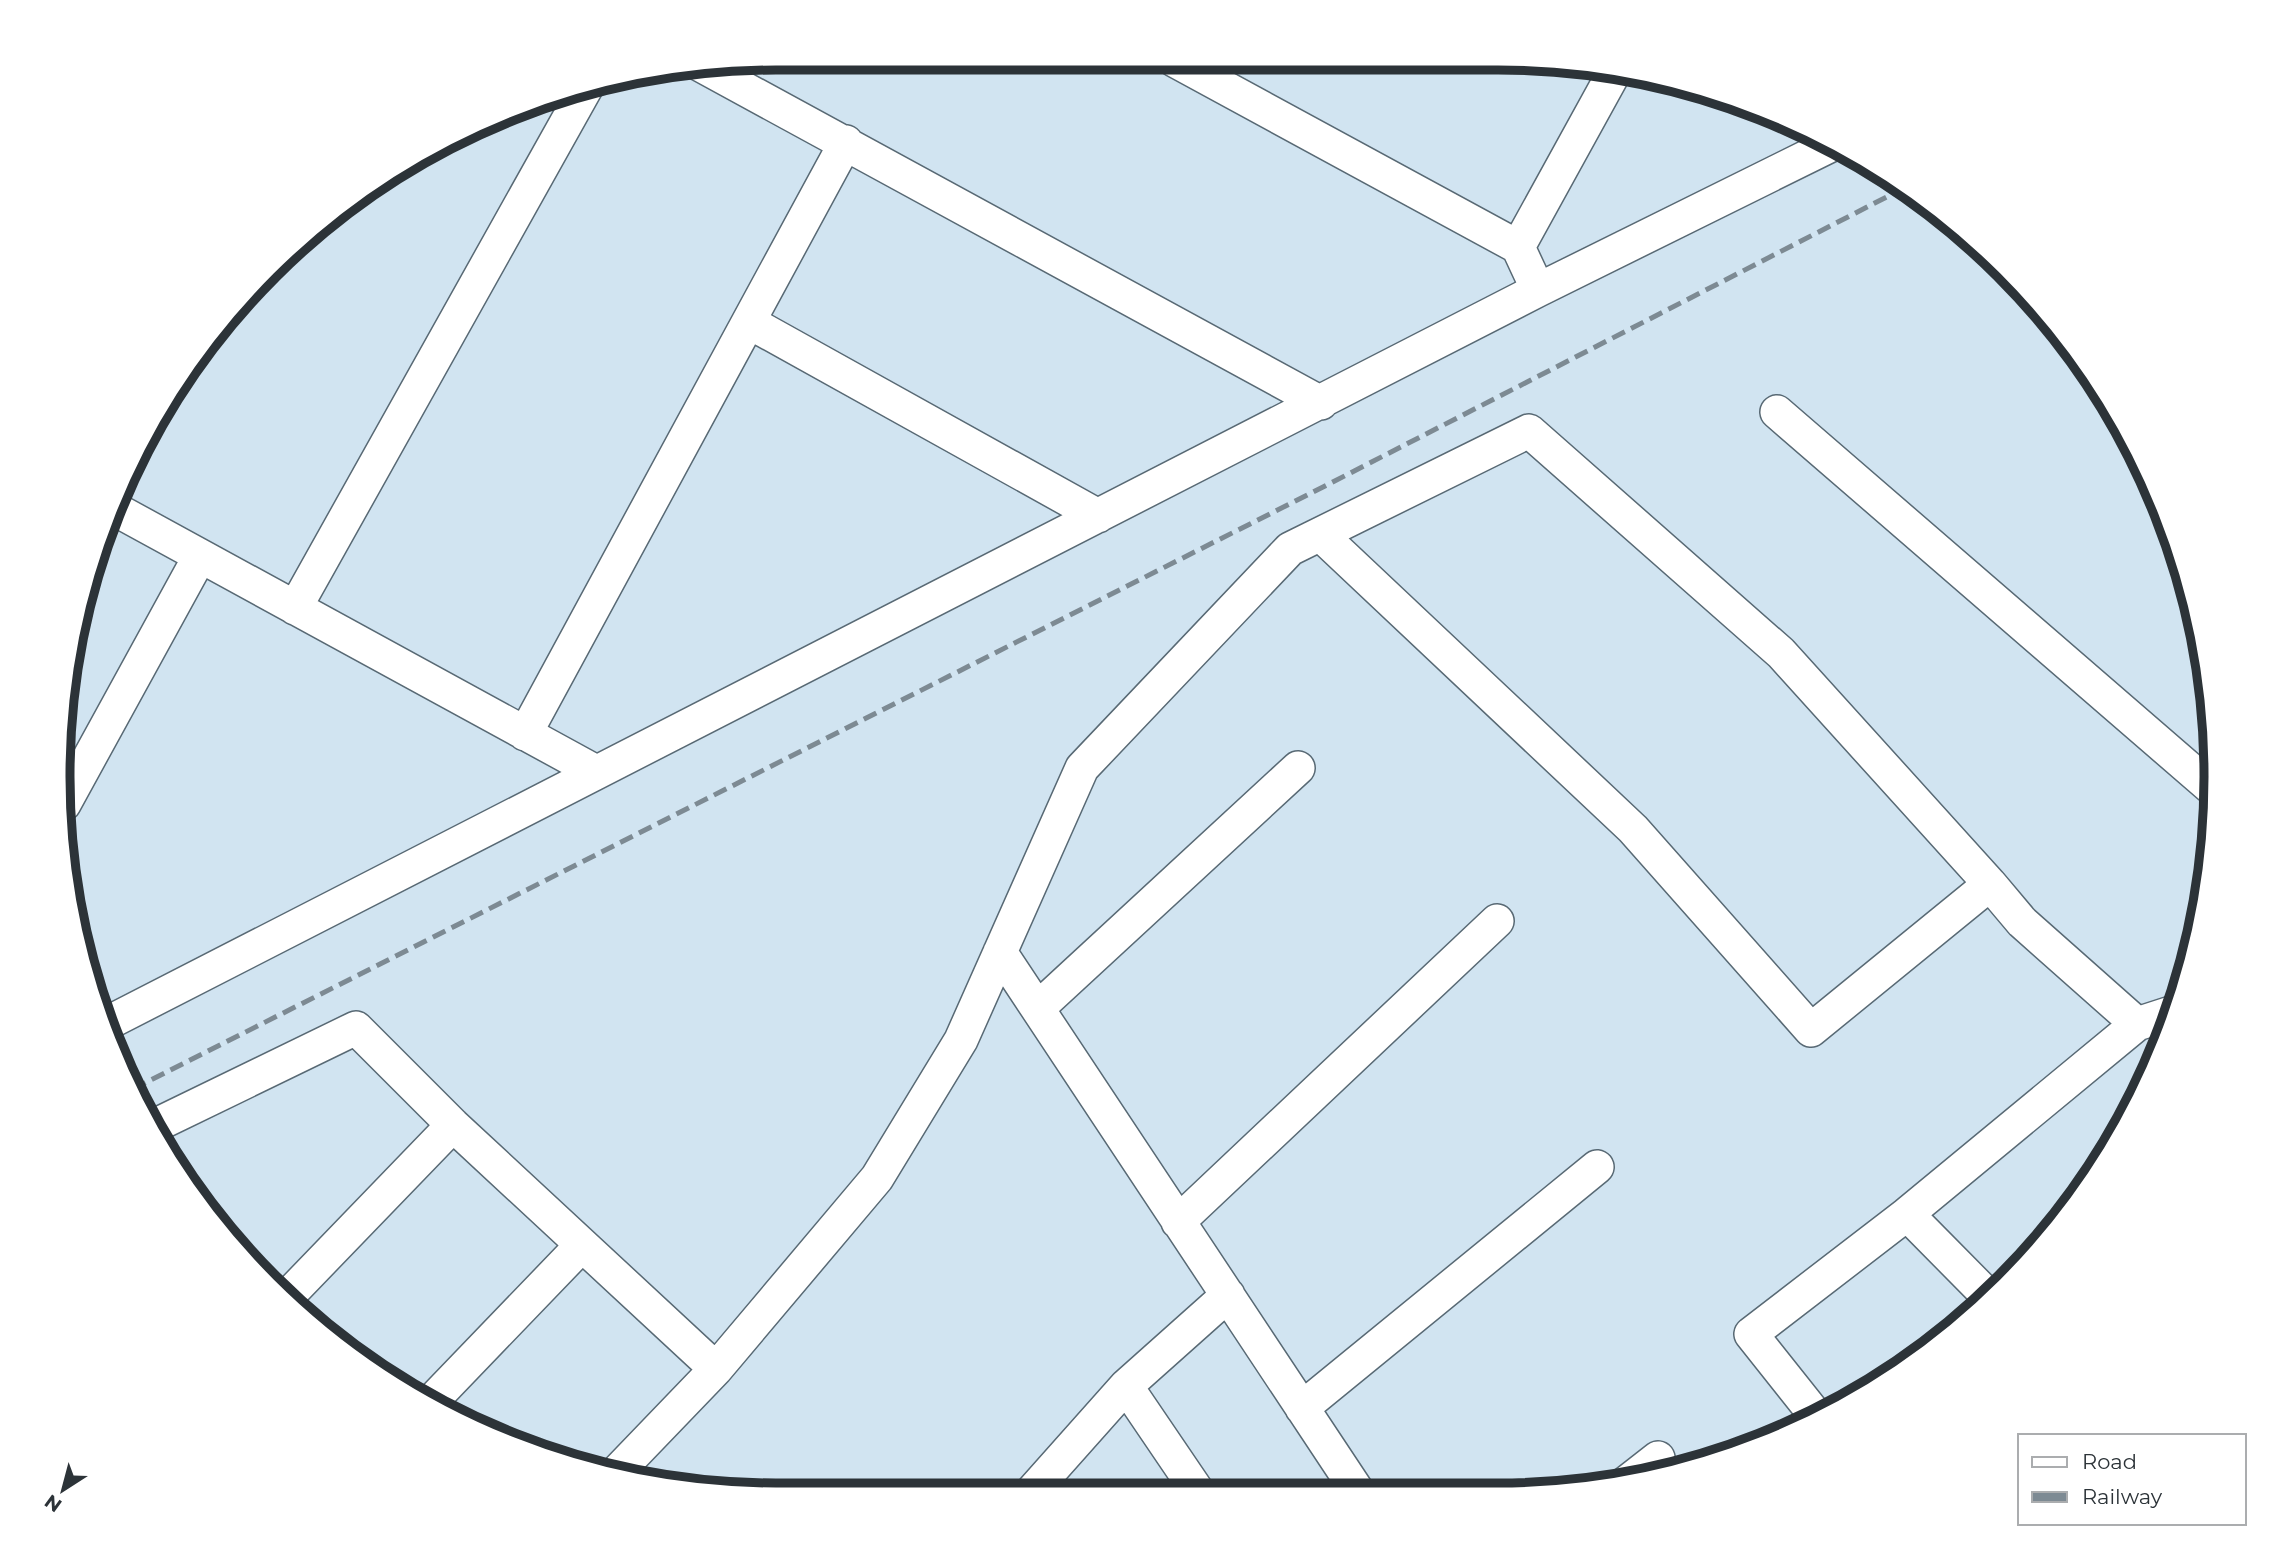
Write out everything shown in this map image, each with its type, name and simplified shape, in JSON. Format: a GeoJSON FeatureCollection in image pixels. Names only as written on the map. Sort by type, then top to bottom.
{"type":"FeatureCollection","features":[{"type":"Feature","properties":{"kind":"street"},"geometry":{"type":"LineString","coordinates":[[1192,70],[1518,247],[1538,290]]}},
{"type":"Feature","properties":{"kind":"street"},"geometry":{"type":"LineString","coordinates":[[716,73],[1321,403]]}},
{"type":"Feature","properties":{"kind":"street"},"geometry":{"type":"LineString","coordinates":[[1518,247],[1610,80]]}},
{"type":"Feature","properties":{"kind":"street"},"geometry":{"type":"LineString","coordinates":[[295,608],[580,98]]}},
{"type":"Feature","properties":{"kind":"street"},"geometry":{"type":"LineString","coordinates":[[525,734],[846,142]]}},
{"type":"Feature","properties":{"kind":"street"},"geometry":{"type":"LineString","coordinates":[[113,1019],[1538,290],[1822,149]]}},
{"type":"Feature","properties":{"kind":"street"},"geometry":{"type":"LineString","coordinates":[[749,322],[1098,516]]}},
{"type":"Feature","properties":{"kind":"street"},"geometry":{"type":"LineString","coordinates":[[1777,412],[2204,782]]}},
{"type":"Feature","properties":{"kind":"street"},"geometry":{"type":"LineString","coordinates":[[623,1465],[716,1369],[877,1178],[961,1040],[1082,768],[1290,549],[1528,431],[1781,653],[2022,922],[2137,1024]]}},
{"type":"Feature","properties":{"kind":"street"},"geometry":{"type":"LineString","coordinates":[[121,513],[596,772]]}},
{"type":"Feature","properties":{"kind":"street"},"geometry":{"type":"LineString","coordinates":[[1321,535],[1633,829],[1811,1030],[1990,884]]}},
{"type":"Feature","properties":{"kind":"street"},"geometry":{"type":"LineString","coordinates":[[71,792],[200,556]]}},
{"type":"Feature","properties":{"kind":"street"},"geometry":{"type":"LineString","coordinates":[[1038,1008],[1298,768]]}},
{"type":"Feature","properties":{"kind":"street"},"geometry":{"type":"LineString","coordinates":[[1178,1222],[1497,921]]}},
{"type":"Feature","properties":{"kind":"street"},"geometry":{"type":"LineString","coordinates":[[1000,952],[1352,1483]]}},
{"type":"Feature","properties":{"kind":"street"},"geometry":{"type":"LineString","coordinates":[[1811,1409],[1751,1334],[1907,1214],[2137,1024],[2162,1016]]}},
{"type":"Feature","properties":{"kind":"street"},"geometry":{"type":"LineString","coordinates":[[161,1123],[356,1028],[453,1125],[716,1369]]}},
{"type":"Feature","properties":{"kind":"street"},"geometry":{"type":"LineString","coordinates":[[293,1291],[453,1125]]}},
{"type":"Feature","properties":{"kind":"street"},"geometry":{"type":"LineString","coordinates":[[1302,1408],[1597,1167]]}},
{"type":"Feature","properties":{"kind":"street"},"geometry":{"type":"LineString","coordinates":[[1907,1214],[1982,1290]]}},
{"type":"Feature","properties":{"kind":"street"},"geometry":{"type":"LineString","coordinates":[[437,1396],[582,1245]]}},
{"type":"Feature","properties":{"kind":"street"},"geometry":{"type":"LineString","coordinates":[[1041,1483],[1126,1386],[1228,1295]]}},
{"type":"Feature","properties":{"kind":"street"},"geometry":{"type":"LineString","coordinates":[[1126,1386],[1192,1483]]}},
{"type":"Feature","properties":{"kind":"street"},"geometry":{"type":"LineString","coordinates":[[1647,1466],[1658,1458]]}},
{"type":"Feature","properties":{"kind":"railway"},"geometry":{"type":"LineString","coordinates":[[141,1085],[1325,486],[1895,193]]}}]}
